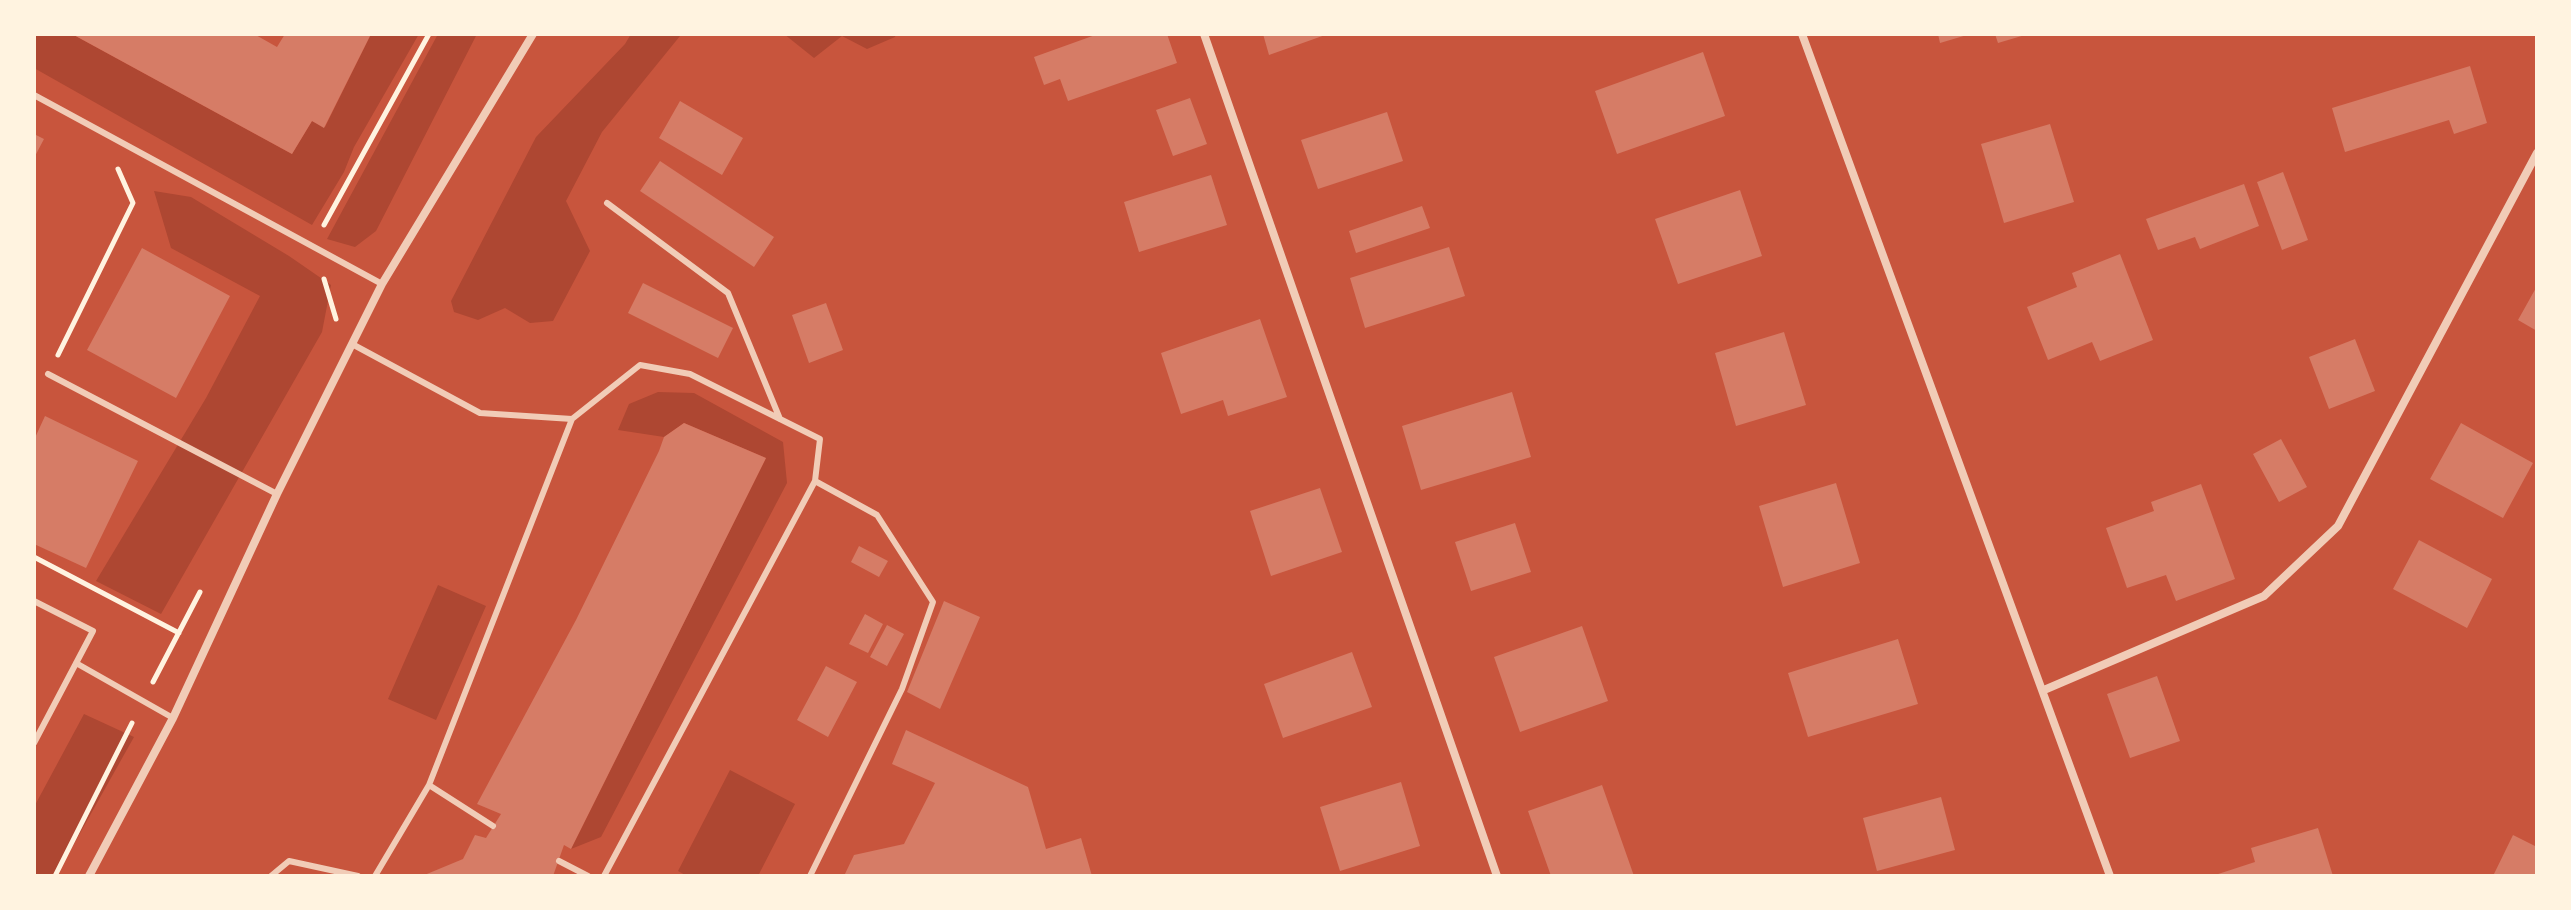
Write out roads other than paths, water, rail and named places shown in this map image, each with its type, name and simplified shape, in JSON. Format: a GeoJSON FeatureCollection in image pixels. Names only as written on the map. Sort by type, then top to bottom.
{"type":"FeatureCollection","features":[{"type":"Feature","properties":{"kind":"street"},"geometry":{"type":"LineString","coordinates":[[89,876],[173,718],[277,494],[382,284],[533,34]]}},
{"type":"Feature","properties":{"kind":"street"},"geometry":{"type":"LineString","coordinates":[[1204,34],[1497,876]]}},
{"type":"Feature","properties":{"kind":"street"},"geometry":{"type":"LineString","coordinates":[[1802,34],[2110,876]]}},
{"type":"Feature","properties":{"kind":"street"},"geometry":{"type":"LineString","coordinates":[[2044,690],[2264,596],[2338,526],[2537,153]]}},
{"type":"Feature","properties":{"kind":"lane"},"geometry":{"type":"LineString","coordinates":[[34,95],[382,284]]}},
{"type":"Feature","properties":{"kind":"lane"},"geometry":{"type":"LineString","coordinates":[[607,203],[728,293],[780,419]]}},
{"type":"Feature","properties":{"kind":"lane"},"geometry":{"type":"LineString","coordinates":[[352,344],[480,413],[572,419]]}},
{"type":"Feature","properties":{"kind":"lane"},"geometry":{"type":"LineString","coordinates":[[375,876],[429,785],[572,419],[640,365],[690,374],[820,439],[815,481],[604,876]]}},
{"type":"Feature","properties":{"kind":"lane"},"geometry":{"type":"LineString","coordinates":[[48,374],[277,494]]}},
{"type":"Feature","properties":{"kind":"lane"},"geometry":{"type":"LineString","coordinates":[[810,876],[902,689],[933,602],[877,515],[815,481]]}},
{"type":"Feature","properties":{"kind":"lane"},"geometry":{"type":"LineString","coordinates":[[34,601],[93,631],[34,743]]}},
{"type":"Feature","properties":{"kind":"lane"},"geometry":{"type":"LineString","coordinates":[[76,663],[173,718]]}},
{"type":"Feature","properties":{"kind":"lane"},"geometry":{"type":"LineString","coordinates":[[429,785],[493,826]]}},
{"type":"Feature","properties":{"kind":"lane"},"geometry":{"type":"LineString","coordinates":[[271,876],[289,861],[358,876]]}},
{"type":"Feature","properties":{"kind":"lane"},"geometry":{"type":"LineString","coordinates":[[559,861],[588,876]]}}]}
